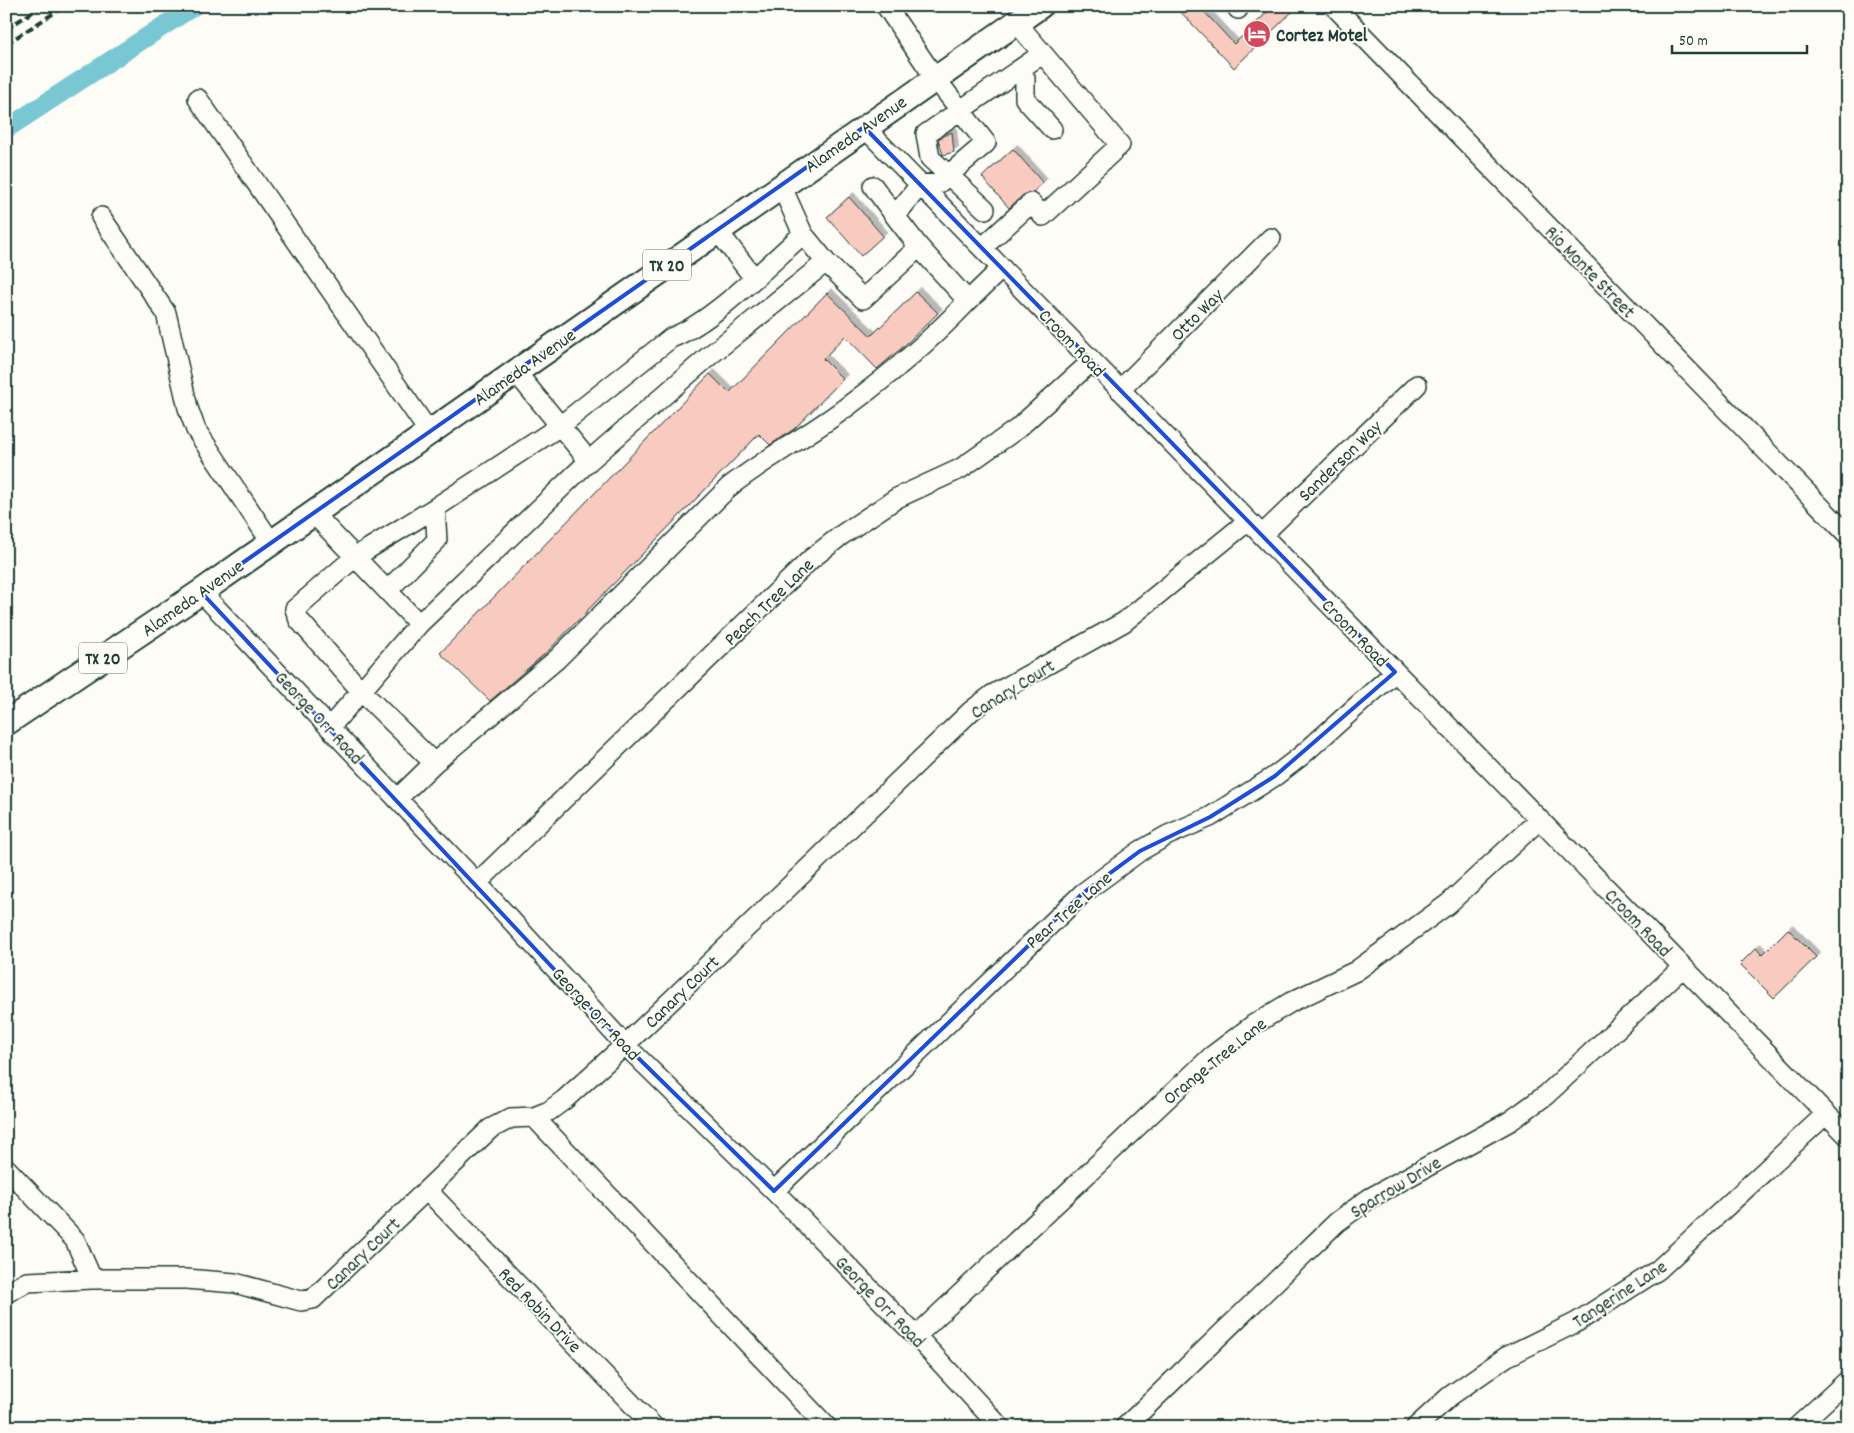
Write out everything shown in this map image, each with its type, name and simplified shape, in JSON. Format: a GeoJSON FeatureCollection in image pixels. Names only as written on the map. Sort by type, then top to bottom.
{"type":"FeatureCollection","features":[{"type":"Feature","properties":{"kind":"main road","name":"Alameda Avenue"},"geometry":{"type":"LineString","coordinates":[[6,723],[201,592],[864,127],[1040,6]]}},
{"type":"Feature","properties":{"kind":"street"},"geometry":{"type":"LineString","coordinates":[[886,6],[935,78],[986,143],[939,183],[920,185],[895,216]]}},
{"type":"Feature","properties":{"kind":"street","name":"Rio Monte Street"},"geometry":{"type":"LineString","coordinates":[[1334,6],[1848,535]]}},
{"type":"Feature","properties":{"kind":"street"},"geometry":{"type":"LineString","coordinates":[[982,248],[1030,203],[1043,216],[1120,145],[1016,22]]}},
{"type":"Feature","properties":{"kind":"street"},"geometry":{"type":"LineString","coordinates":[[985,209],[930,158],[926,134],[1042,54]]}},
{"type":"Feature","properties":{"kind":"street"},"geometry":{"type":"LineString","coordinates":[[1018,70],[1025,78],[1025,99],[1052,129]]}},
{"type":"Feature","properties":{"kind":"street"},"geometry":{"type":"LineString","coordinates":[[198,99],[429,432]]}},
{"type":"Feature","properties":{"kind":"street","name":"Croom Road"},"geometry":{"type":"LineString","coordinates":[[864,127],[1848,1136]]}},
{"type":"Feature","properties":{"kind":"street"},"geometry":{"type":"LineString","coordinates":[[781,185],[803,234],[826,262],[863,299],[919,247]]}},
{"type":"Feature","properties":{"kind":"street"},"geometry":{"type":"LineString","coordinates":[[873,186],[919,247],[968,301]]}},
{"type":"Feature","properties":{"kind":"street"},"geometry":{"type":"LineString","coordinates":[[102,217],[166,313],[188,408],[196,430],[271,542]]}},
{"type":"Feature","properties":{"kind":"street"},"geometry":{"type":"LineString","coordinates":[[717,230],[754,278]]}},
{"type":"Feature","properties":{"kind":"street"},"geometry":{"type":"LineString","coordinates":[[434,763],[362,692],[299,620],[296,609],[356,557],[560,426],[671,338],[689,331],[754,278],[803,234]]}},
{"type":"Feature","properties":{"kind":"street","name":"Otto Way"},"geometry":{"type":"LineString","coordinates":[[1120,390],[1271,238]]}},
{"type":"Feature","properties":{"kind":"street"},"geometry":{"type":"LineString","coordinates":[[330,728],[419,624],[589,461],[709,356],[826,262]]}},
{"type":"Feature","properties":{"kind":"street"},"geometry":{"type":"LineString","coordinates":[[397,799],[434,763],[557,659],[729,487],[758,464],[848,407],[936,334],[1002,268]]}},
{"type":"Feature","properties":{"kind":"street"},"geometry":{"type":"LineString","coordinates":[[689,331],[709,356]]}},
{"type":"Feature","properties":{"kind":"street","name":"Peach Tree Lane"},"geometry":{"type":"LineString","coordinates":[[477,883],[811,559],[843,534],[897,498],[960,469],[1017,429],[1092,361]]}},
{"type":"Feature","properties":{"kind":"street"},"geometry":{"type":"LineString","coordinates":[[516,371],[589,461]]}},
{"type":"Feature","properties":{"kind":"street","name":"Sanderson Way"},"geometry":{"type":"LineString","coordinates":[[1262,535],[1417,385]]}},
{"type":"Feature","properties":{"kind":"street"},"geometry":{"type":"LineString","coordinates":[[388,590],[437,540],[435,508]]}},
{"type":"Feature","properties":{"kind":"street"},"geometry":{"type":"LineString","coordinates":[[313,513],[419,624]]}},
{"type":"Feature","properties":{"kind":"street","name":"Canary Court"},"geometry":{"type":"LineString","coordinates":[[6,1293],[27,1282],[92,1279],[213,1280],[235,1283],[286,1298],[308,1302],[326,1289],[490,1129],[511,1118],[534,1117],[549,1111],[626,1045],[971,711],[992,695],[1124,622],[1248,521]]}},
{"type":"Feature","properties":{"kind":"street","name":"George Orr Road"},"geometry":{"type":"LineString","coordinates":[[201,592],[477,883],[626,1045],[774,1190],[916,1336],[1000,1427]]}},
{"type":"Feature","properties":{"kind":"street","name":"Pear Tree Lane"},"geometry":{"type":"LineString","coordinates":[[774,1190],[1083,892],[1140,851],[1168,835],[1210,818],[1275,776],[1301,756],[1395,672]]}},
{"type":"Feature","properties":{"kind":"street","name":"Orange Tree Lane"},"geometry":{"type":"LineString","coordinates":[[916,1336],[1212,1056],[1253,1025],[1291,1002],[1356,971],[1448,904],[1539,820]]}},
{"type":"Feature","properties":{"kind":"street","name":"Sparrow Drive"},"geometry":{"type":"LineString","coordinates":[[1125,1427],[1270,1284],[1337,1222],[1370,1198],[1510,1121],[1546,1095],[1683,967]]}},
{"type":"Feature","properties":{"kind":"street","name":"Tangerine Lane"},"geometry":{"type":"LineString","coordinates":[[1416,1427],[1450,1396],[1506,1357],[1577,1322],[1658,1270],[1826,1114]]}},
{"type":"Feature","properties":{"kind":"street"},"geometry":{"type":"LineString","coordinates":[[534,1117],[827,1427]]}},
{"type":"Feature","properties":{"kind":"street"},"geometry":{"type":"LineString","coordinates":[[6,1168],[75,1240],[92,1279]]}},
{"type":"Feature","properties":{"kind":"street","name":"Red Robin Drive"},"geometry":{"type":"LineString","coordinates":[[428,1191],[654,1427]]}},
{"type":"Feature","properties":{"kind":"street"},"geometry":{"type":"LineString","coordinates":[[1797,1427],[1848,1380]]}},
{"type":"Feature","properties":{"kind":"highlighted area"},"geometry":{"type":"Polygon","coordinates":[[[864,127],[1395,672],[1275,776],[1210,817],[1140,851],[1083,893],[774,1191],[625,1045],[201,592],[864,127]]]}},
{"type":"Feature","properties":{"kind":"building","name":"Cortez Motel"},"geometry":{"type":"Polygon","coordinates":[[[1175,6],[1199,6],[1234,44],[1274,6],[1298,6],[1234,68],[1175,6]]]}},
{"type":"Feature","properties":{"kind":"building"},"geometry":{"type":"Polygon","coordinates":[[[952,132],[954,152],[943,155],[938,139],[952,132]]]}},
{"type":"Feature","properties":{"kind":"building"},"geometry":{"type":"Polygon","coordinates":[[[1013,149],[1043,183],[1033,192],[1023,195],[1009,208],[982,177],[1013,149]]]}},
{"type":"Feature","properties":{"kind":"building"},"geometry":{"type":"Polygon","coordinates":[[[849,197],[883,236],[861,256],[827,217],[849,197]]]}},
{"type":"Feature","properties":{"kind":"building"},"geometry":{"type":"Polygon","coordinates":[[[916,292],[938,313],[904,346],[877,369],[845,336],[823,359],[843,379],[794,429],[770,445],[759,434],[548,651],[490,701],[440,653],[710,374],[729,393],[827,293],[871,336],[916,292]]]}},
{"type":"Feature","properties":{"kind":"building"},"geometry":{"type":"Polygon","coordinates":[[[1788,929],[1816,957],[1774,998],[1740,964],[1756,948],[1762,955],[1788,929]]]}},
{"type":"Feature","properties":{"kind":"waterway"},"geometry":{"type":"LineString","coordinates":[[6,129],[194,6]]}},
{"type":"Feature","properties":{"kind":"railway"},"geometry":{"type":"LineString","coordinates":[[6,29],[42,6]]}},
{"type":"Feature","properties":{"kind":"railway"},"geometry":{"type":"LineString","coordinates":[[6,44],[65,6]]}},
{"type":"Feature","properties":{"kind":"place","name":"Cortez Motel"},"geometry":{"type":"Point","coordinates":[1257,34]}}]}
